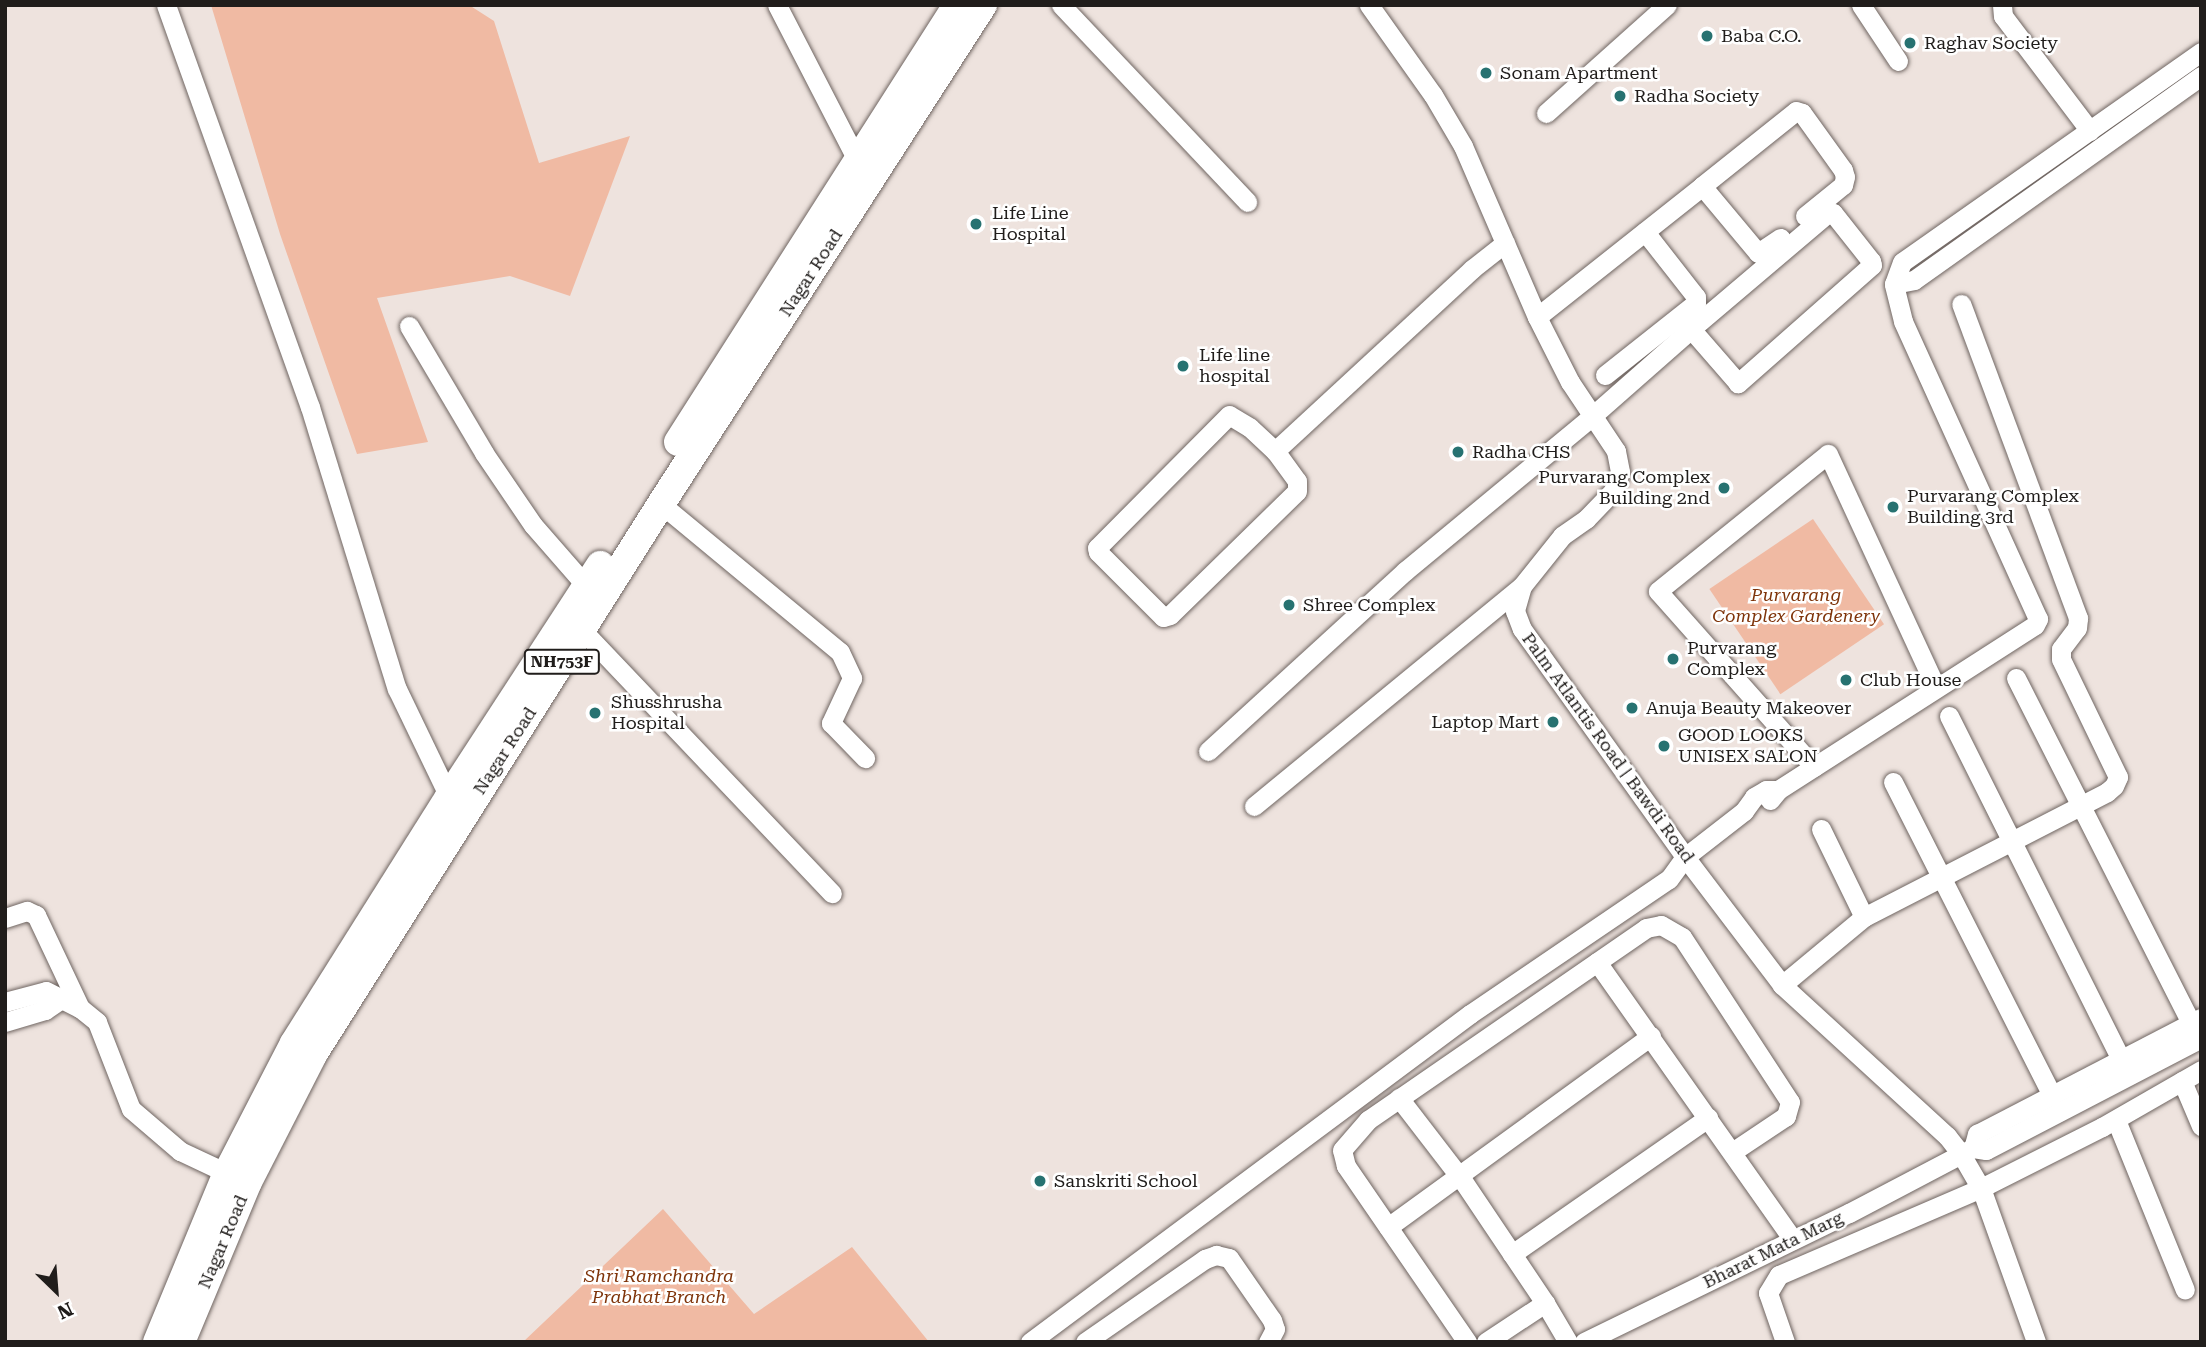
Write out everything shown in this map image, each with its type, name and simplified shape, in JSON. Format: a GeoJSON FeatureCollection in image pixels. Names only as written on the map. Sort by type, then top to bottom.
{"type":"FeatureCollection","features":[{"type":"Feature","properties":{"kind":"highway","name":"Nagar Road"},"geometry":{"type":"LineString","coordinates":[[157,1342],[227,1173],[294,1043],[957,5]]}},
{"type":"Feature","properties":{"kind":"highway","name":"Nagar Road"},"geometry":{"type":"LineString","coordinates":[[181,1342],[248,1182],[314,1053],[661,504],[983,5]]}},
{"type":"Feature","properties":{"kind":"street"},"geometry":{"type":"LineString","coordinates":[[166,5],[310,407],[397,689],[449,797]]}},
{"type":"Feature","properties":{"kind":"street"},"geometry":{"type":"LineString","coordinates":[[777,5],[857,160]]}},
{"type":"Feature","properties":{"kind":"street"},"geometry":{"type":"LineString","coordinates":[[1061,5],[1247,202]]}},
{"type":"Feature","properties":{"kind":"street"},"geometry":{"type":"LineString","coordinates":[[1254,806],[1522,586],[1562,536],[1586,519],[1613,491],[1620,472],[1616,452],[1591,417],[1537,317],[1463,146],[1433,95],[1369,5]]}},
{"type":"Feature","properties":{"kind":"street"},"geometry":{"type":"LineString","coordinates":[[1546,113],[1667,5]]}},
{"type":"Feature","properties":{"kind":"street"},"geometry":{"type":"LineString","coordinates":[[1861,5],[1898,61]]}},
{"type":"Feature","properties":{"kind":"street"},"geometry":{"type":"LineString","coordinates":[[2002,5],[2003,16],[2085,142]]}},
{"type":"Feature","properties":{"kind":"street"},"geometry":{"type":"LineString","coordinates":[[1894,284],[1914,281],[2201,52]]}},
{"type":"Feature","properties":{"kind":"street"},"geometry":{"type":"LineString","coordinates":[[1030,1342],[1470,1014],[1669,879],[1685,857],[1744,811],[1768,802],[1778,790],[2035,625],[2038,619],[1903,321],[1894,284],[1902,262],[1943,234],[2085,142],[2201,76]]}},
{"type":"Feature","properties":{"kind":"street"},"geometry":{"type":"LineString","coordinates":[[1537,317],[1646,232],[1702,186],[1797,111],[1802,113],[1843,170],[1845,177],[1843,185],[1758,253],[1702,186]]}},
{"type":"Feature","properties":{"kind":"street"},"geometry":{"type":"LineString","coordinates":[[1208,751],[1405,570],[1591,417],[1691,329],[1829,212],[1833,213],[1871,261],[1872,265],[1738,383],[1691,329]]}},
{"type":"Feature","properties":{"kind":"street"},"geometry":{"type":"LineString","coordinates":[[1605,375],[1696,303],[1696,297],[1646,232]]}},
{"type":"Feature","properties":{"kind":"street"},"geometry":{"type":"LineString","coordinates":[[1943,234],[1954,250]]}},
{"type":"Feature","properties":{"kind":"street"},"geometry":{"type":"LineString","coordinates":[[1275,451],[1472,269],[1505,243]]}},
{"type":"Feature","properties":{"kind":"street"},"geometry":{"type":"LineString","coordinates":[[1782,985],[1864,917],[2115,786],[2118,777],[2061,659],[2061,649],[2077,628],[2078,618],[1961,303]]}},
{"type":"Feature","properties":{"kind":"street"},"geometry":{"type":"LineString","coordinates":[[409,326],[491,463],[533,525],[587,587]]}},
{"type":"Feature","properties":{"kind":"street"},"geometry":{"type":"LineString","coordinates":[[1229,415],[1249,427],[1275,451],[1297,481],[1297,491],[1170,615],[1163,617],[1098,552],[1097,548],[1229,415]]}},
{"type":"Feature","properties":{"kind":"street"},"geometry":{"type":"LineString","coordinates":[[1814,767],[1658,591],[1828,454],[1935,687]]}},
{"type":"Feature","properties":{"kind":"street"},"geometry":{"type":"LineString","coordinates":[[661,504],[840,652],[852,678],[831,723],[865,758]]}},
{"type":"Feature","properties":{"kind":"street","name":"Palm Atlantis Road | Bawdi Road"},"geometry":{"type":"LineString","coordinates":[[1522,586],[1515,611],[1522,629],[1685,857],[1782,985],[1947,1136],[1967,1151],[2036,1342]]}},
{"type":"Feature","properties":{"kind":"street"},"geometry":{"type":"LineString","coordinates":[[582,630],[831,892]]}},
{"type":"Feature","properties":{"kind":"street"},"geometry":{"type":"LineString","coordinates":[[2016,678],[2078,806],[2198,1026]]}},
{"type":"Feature","properties":{"kind":"street"},"geometry":{"type":"LineString","coordinates":[[1949,716],[2121,1060]]}},
{"type":"Feature","properties":{"kind":"street"},"geometry":{"type":"LineString","coordinates":[[1893,782],[2052,1095]]}},
{"type":"Feature","properties":{"kind":"street"},"geometry":{"type":"LineString","coordinates":[[1821,829],[1864,917]]}},
{"type":"Feature","properties":{"kind":"street"},"geometry":{"type":"LineString","coordinates":[[5,918],[27,911],[36,915],[80,1008]]}},
{"type":"Feature","properties":{"kind":"street"},"geometry":{"type":"LineString","coordinates":[[1467,1342],[1346,1166],[1342,1150],[1368,1120],[1646,928],[1661,925],[1682,937],[1790,1102],[1786,1116],[1732,1152]]}},
{"type":"Feature","properties":{"kind":"street"},"geometry":{"type":"LineString","coordinates":[[1597,961],[1793,1240]]}},
{"type":"Feature","properties":{"kind":"street"},"geometry":{"type":"LineString","coordinates":[[5,1002],[46,991],[80,1008],[97,1022],[131,1109],[180,1151],[227,1173]]}},
{"type":"Feature","properties":{"kind":"street"},"geometry":{"type":"LineString","coordinates":[[5,1022],[45,1010],[60,1000]]}},
{"type":"Feature","properties":{"kind":"street"},"geometry":{"type":"LineString","coordinates":[[1967,1151],[1977,1134],[2121,1060],[2198,1026]]}},
{"type":"Feature","properties":{"kind":"street"},"geometry":{"type":"LineString","coordinates":[[1967,1151],[1986,1150],[2198,1026]]}},
{"type":"Feature","properties":{"kind":"street"},"geometry":{"type":"LineString","coordinates":[[1388,1227],[1651,1036]]}},
{"type":"Feature","properties":{"kind":"street"},"geometry":{"type":"LineString","coordinates":[[1785,1342],[1768,1293],[1779,1275],[1981,1188],[2116,1120],[2201,1070]]}},
{"type":"Feature","properties":{"kind":"street"},"geometry":{"type":"LineString","coordinates":[[2182,1081],[2201,1126]]}},
{"type":"Feature","properties":{"kind":"street"},"geometry":{"type":"LineString","coordinates":[[1399,1098],[1459,1176],[1545,1303],[1568,1342]]}},
{"type":"Feature","properties":{"kind":"street"},"geometry":{"type":"LineString","coordinates":[[1512,1254],[1708,1118]]}},
{"type":"Feature","properties":{"kind":"street"},"geometry":{"type":"LineString","coordinates":[[2116,1120],[2185,1290]]}},
{"type":"Feature","properties":{"kind":"street","name":"Bharat Mata Marg"},"geometry":{"type":"LineString","coordinates":[[1584,1342],[1967,1151]]}},
{"type":"Feature","properties":{"kind":"street"},"geometry":{"type":"LineString","coordinates":[[1085,1342],[1205,1259],[1216,1255],[1229,1258],[1272,1320],[1275,1329],[1268,1342]]}},
{"type":"Feature","properties":{"kind":"street"},"geometry":{"type":"LineString","coordinates":[[1486,1342],[1545,1303]]}},
{"type":"Feature","properties":{"kind":"green space"},"geometry":{"type":"Polygon","coordinates":[[[211,5],[469,5],[494,21],[539,163],[630,136],[570,296],[510,276],[377,298],[428,442],[357,454],[280,234],[211,5]]]}},
{"type":"Feature","properties":{"kind":"green space","name":"Purvarang Complex Gardenery"},"geometry":{"type":"Polygon","coordinates":[[[1813,519],[1884,624],[1780,694],[1709,589],[1813,519]]]}},
{"type":"Feature","properties":{"kind":"green space","name":"Shri Ramchandra Prabhat Branch"},"geometry":{"type":"Polygon","coordinates":[[[663,1209],[754,1314],[852,1247],[929,1342],[523,1342],[663,1209]]]}},
{"type":"Feature","properties":{"kind":"place","name":"Baba C.O."},"geometry":{"type":"Point","coordinates":[1707,36]}},
{"type":"Feature","properties":{"kind":"place","name":"Raghav Society"},"geometry":{"type":"Point","coordinates":[1910,43]}},
{"type":"Feature","properties":{"kind":"place","name":"Sonam Apartment"},"geometry":{"type":"Point","coordinates":[1486,73]}},
{"type":"Feature","properties":{"kind":"place","name":"Radha Society"},"geometry":{"type":"Point","coordinates":[1620,96]}},
{"type":"Feature","properties":{"kind":"place","name":"Life Line Hospital"},"geometry":{"type":"Point","coordinates":[976,224]}},
{"type":"Feature","properties":{"kind":"place","name":"Life line hospital"},"geometry":{"type":"Point","coordinates":[1183,366]}},
{"type":"Feature","properties":{"kind":"place","name":"Radha CHS"},"geometry":{"type":"Point","coordinates":[1458,452]}},
{"type":"Feature","properties":{"kind":"place","name":"Purvarang Complex Building 2nd"},"geometry":{"type":"Point","coordinates":[1724,488]}},
{"type":"Feature","properties":{"kind":"place","name":"Purvarang Complex Building 3rd"},"geometry":{"type":"Point","coordinates":[1893,507]}},
{"type":"Feature","properties":{"kind":"place","name":"Shree Complex"},"geometry":{"type":"Point","coordinates":[1289,605]}},
{"type":"Feature","properties":{"kind":"place","name":"Purvarang Complex"},"geometry":{"type":"Point","coordinates":[1673,659]}},
{"type":"Feature","properties":{"kind":"place","name":"Club House"},"geometry":{"type":"Point","coordinates":[1846,680]}},
{"type":"Feature","properties":{"kind":"place","name":"Anuja Beauty Makeover"},"geometry":{"type":"Point","coordinates":[1632,708]}},
{"type":"Feature","properties":{"kind":"place","name":"Shusshrusha Hospital"},"geometry":{"type":"Point","coordinates":[595,713]}},
{"type":"Feature","properties":{"kind":"place","name":"Laptop Mart"},"geometry":{"type":"Point","coordinates":[1553,722]}},
{"type":"Feature","properties":{"kind":"place","name":"GOOD LOOKS UNISEX SALON"},"geometry":{"type":"Point","coordinates":[1664,746]}},
{"type":"Feature","properties":{"kind":"place","name":"Sanskriti School"},"geometry":{"type":"Point","coordinates":[1040,1181]}}]}
